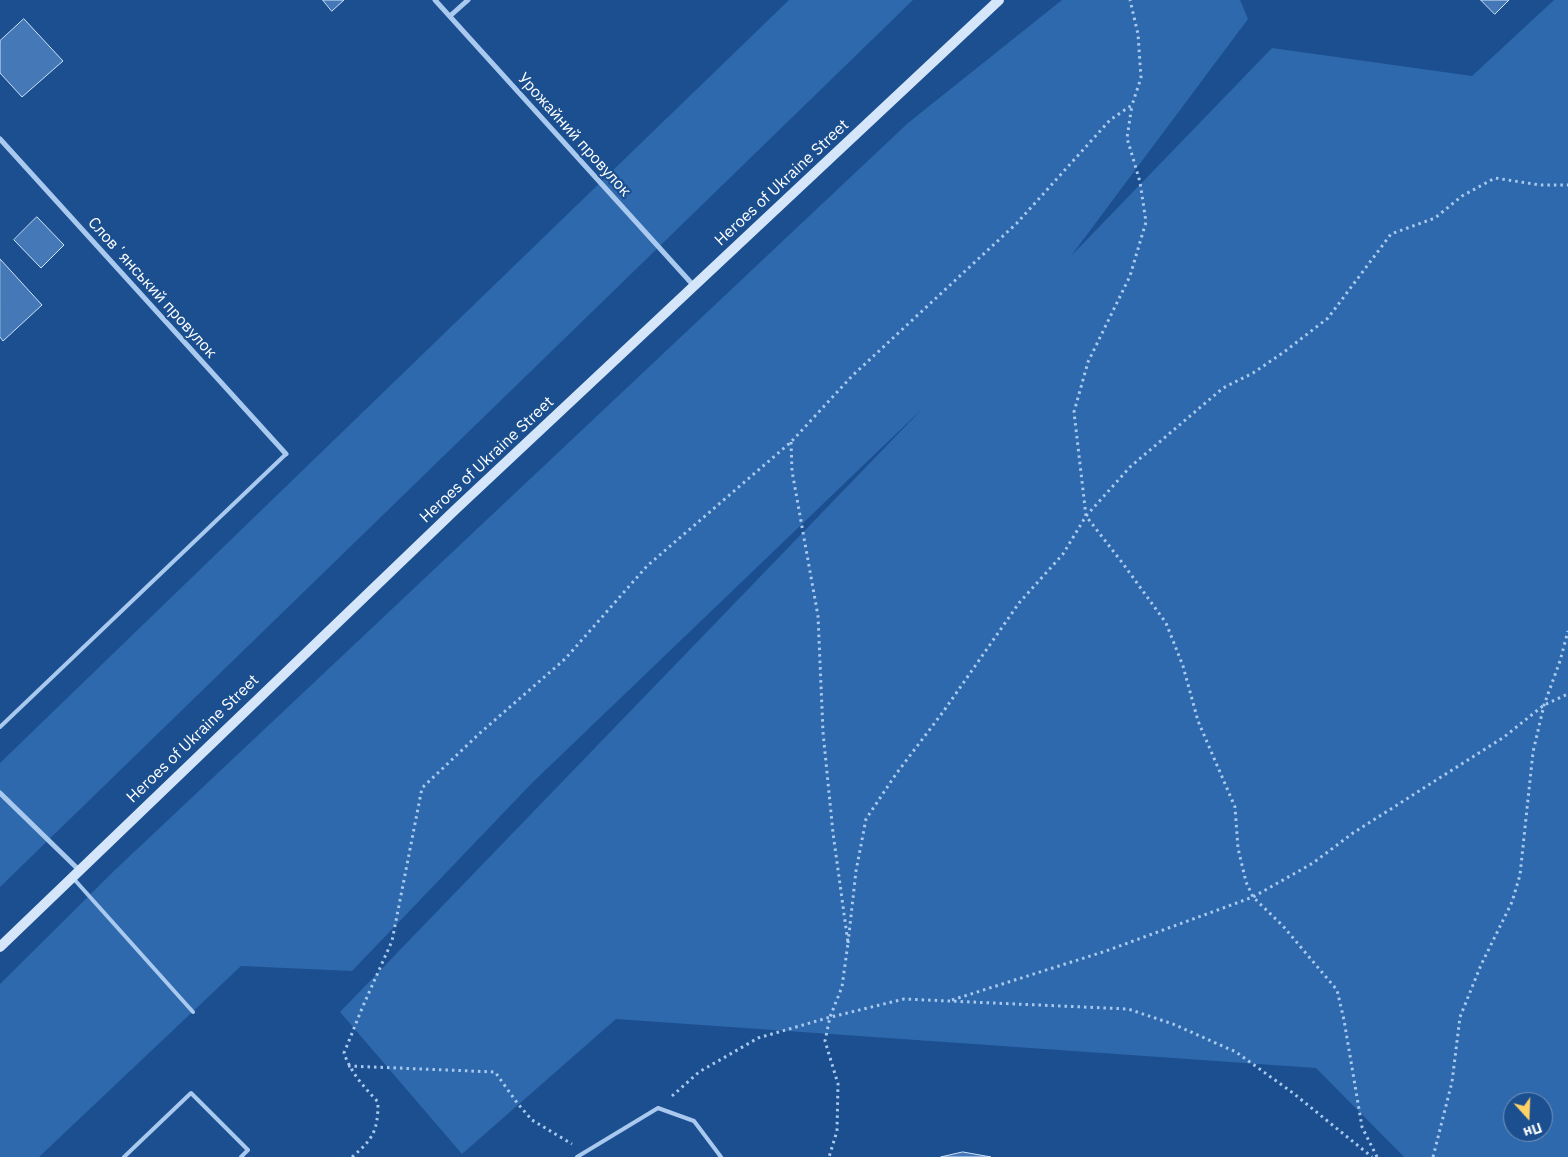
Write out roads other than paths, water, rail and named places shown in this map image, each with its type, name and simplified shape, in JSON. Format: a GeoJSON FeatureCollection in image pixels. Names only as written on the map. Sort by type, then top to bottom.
{"type":"FeatureCollection","features":[{"type":"Feature","properties":{"kind":"main road","name":"Heroes of Ukraine Street"},"geometry":{"type":"LineString","coordinates":[[0,946],[456,509],[999,0]]}},
{"type":"Feature","properties":{"kind":"street","name":"Урожайний провулок"},"geometry":{"type":"LineString","coordinates":[[435,0],[694,286]]}},
{"type":"Feature","properties":{"kind":"street"},"geometry":{"type":"LineString","coordinates":[[450,16],[468,0]]}},
{"type":"Feature","properties":{"kind":"street","name":"Словʼянський провулок"},"geometry":{"type":"LineString","coordinates":[[0,139],[286,454]]}},
{"type":"Feature","properties":{"kind":"street"},"geometry":{"type":"LineString","coordinates":[[0,793],[75,873]]}},
{"type":"Feature","properties":{"kind":"lane"},"geometry":{"type":"LineString","coordinates":[[0,727],[286,454]]}},
{"type":"Feature","properties":{"kind":"lane"},"geometry":{"type":"LineString","coordinates":[[75,873],[193,1012]]}},
{"type":"Feature","properties":{"kind":"lane"},"geometry":{"type":"LineString","coordinates":[[124,1157],[190,1093],[248,1150],[241,1157]]}},
{"type":"Feature","properties":{"kind":"lane"},"geometry":{"type":"LineString","coordinates":[[577,1157],[658,1108],[694,1121],[721,1157]]}}]}
